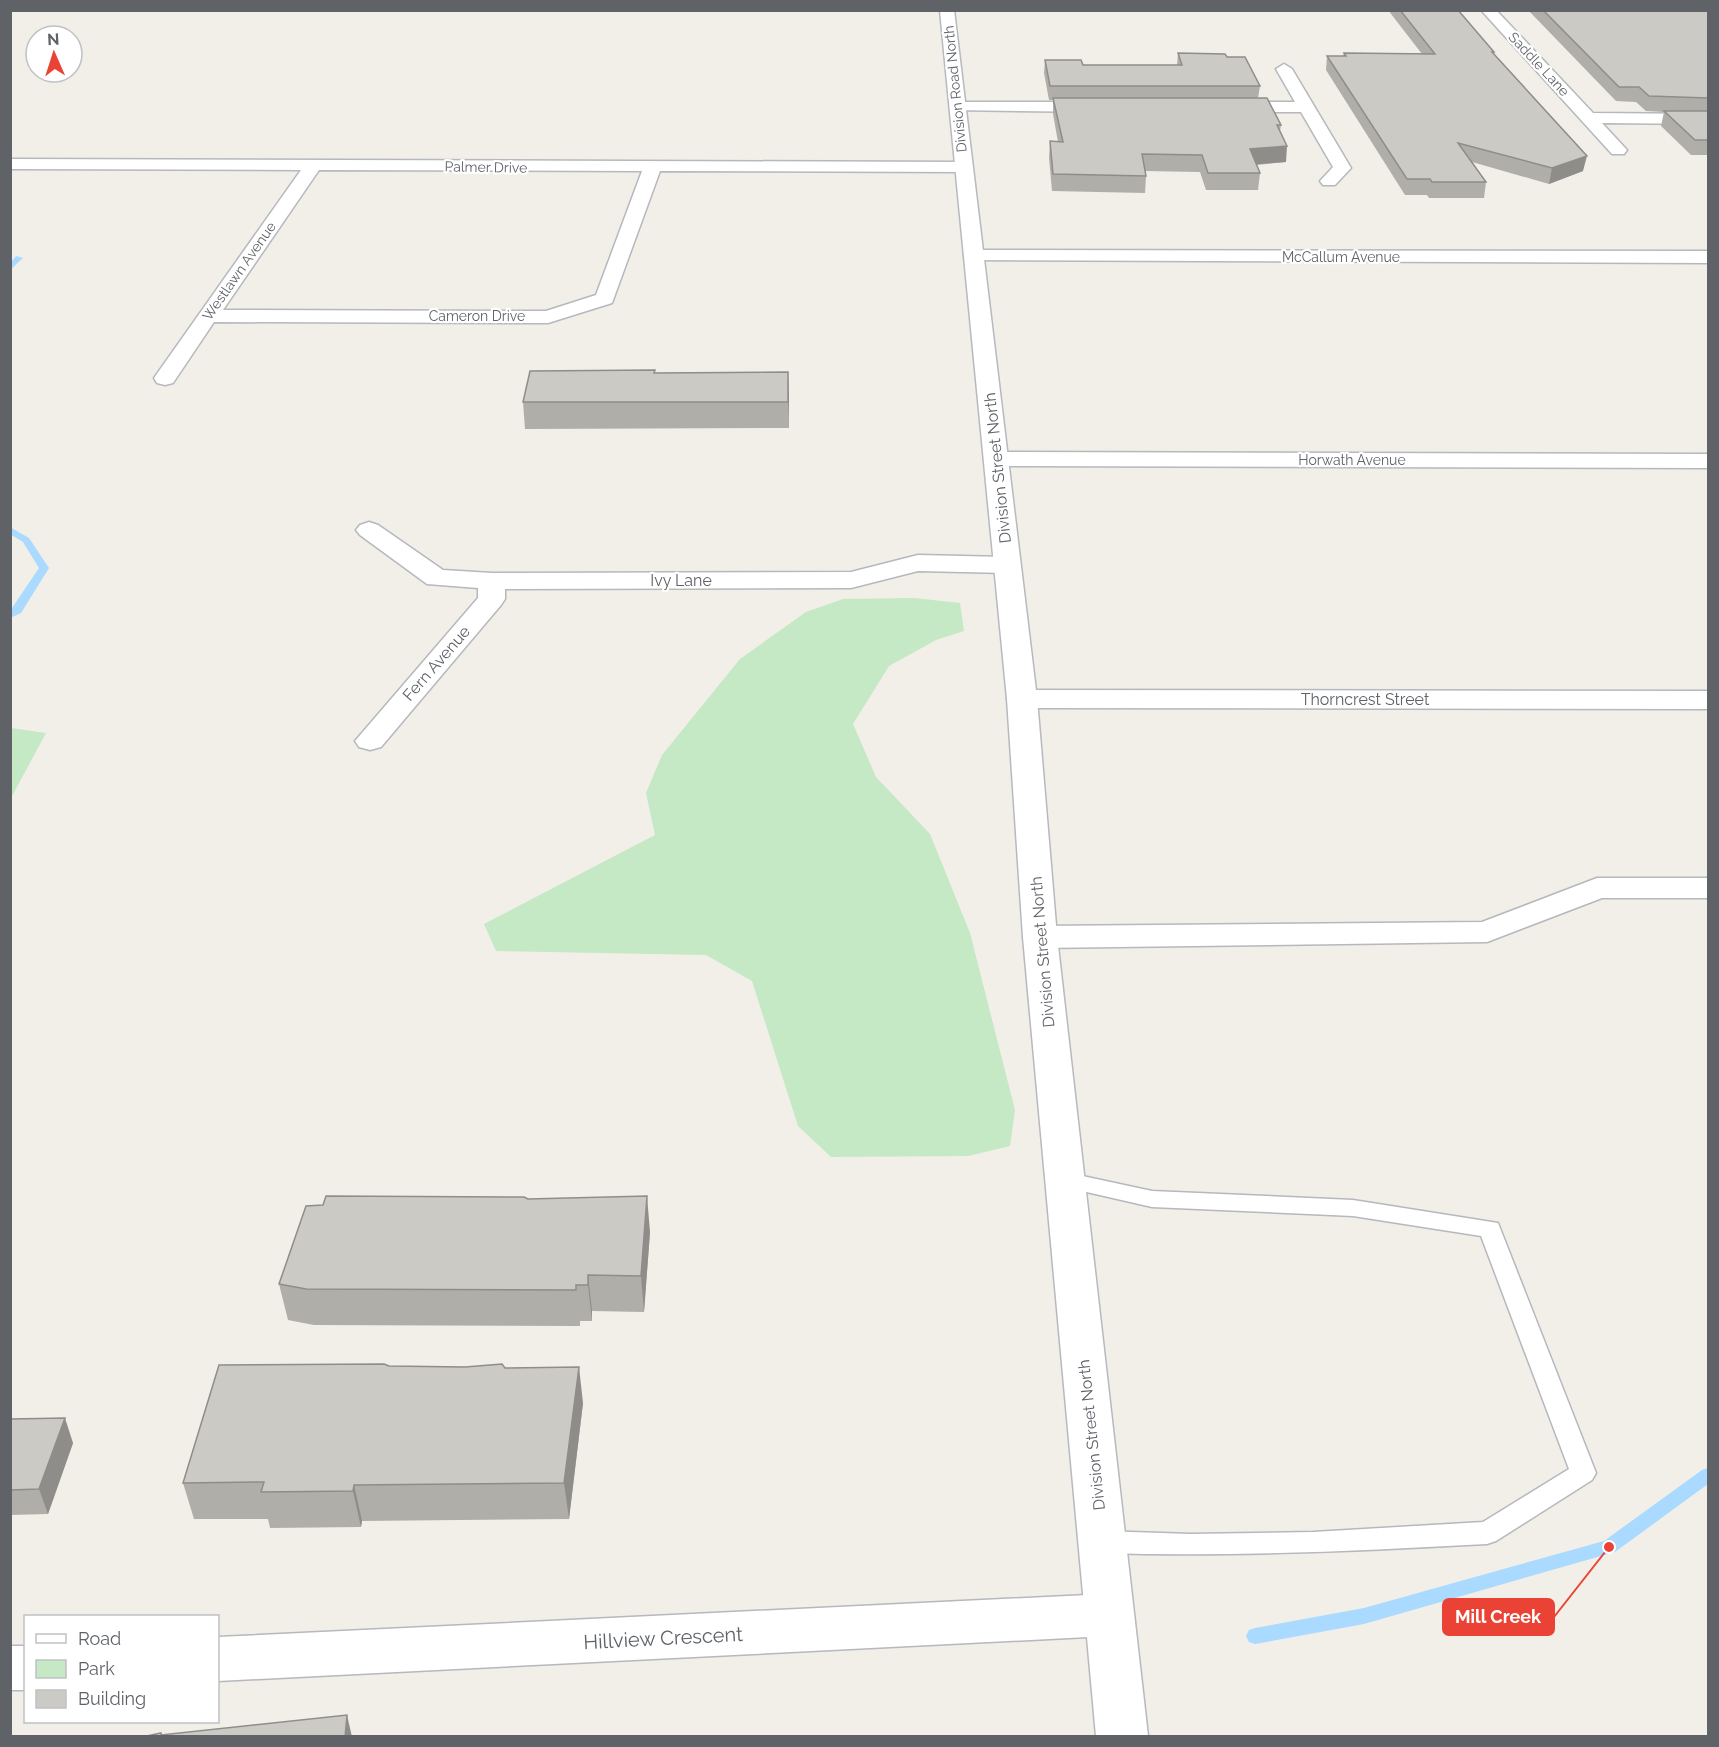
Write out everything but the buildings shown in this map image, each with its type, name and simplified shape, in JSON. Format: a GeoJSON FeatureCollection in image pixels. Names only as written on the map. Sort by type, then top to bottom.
{"type":"FeatureCollection","features":[{"type":"Feature","properties":{"kind":"street","name":"Division Road North"},"geometry":{"type":"LineString","coordinates":[[947,10],[958,106],[962,167]]}},
{"type":"Feature","properties":{"kind":"street","name":"Saddle Lane"},"geometry":{"type":"LineString","coordinates":[[1488,10],[1618,150]]}},
{"type":"Feature","properties":{"kind":"street"},"geometry":{"type":"LineString","coordinates":[[1284,69],[1342,168],[1329,181]]}},
{"type":"Feature","properties":{"kind":"street"},"geometry":{"type":"LineString","coordinates":[[958,106],[1108,107]]}},
{"type":"Feature","properties":{"kind":"street"},"geometry":{"type":"LineString","coordinates":[[1213,107],[1307,107]]}},
{"type":"Feature","properties":{"kind":"street"},"geometry":{"type":"LineString","coordinates":[[1589,118],[1708,119]]}},
{"type":"Feature","properties":{"kind":"street","name":"Palmer Drive"},"geometry":{"type":"LineString","coordinates":[[10,164],[652,168],[962,167]]}},
{"type":"Feature","properties":{"kind":"street","name":"Westlawn Avenue"},"geometry":{"type":"LineString","coordinates":[[165,378],[314,165]]}},
{"type":"Feature","properties":{"kind":"street","name":"Division Street North"},"geometry":{"type":"LineString","coordinates":[[962,167],[974,256],[1022,699],[1040,937],[1122,1737]]}},
{"type":"Feature","properties":{"kind":"street","name":"Cameron Drive"},"geometry":{"type":"LineString","coordinates":[[207,316],[548,317],[605,299],[652,168]]}},
{"type":"Feature","properties":{"kind":"street","name":"McCallum Avenue"},"geometry":{"type":"LineString","coordinates":[[974,256],[1708,257]]}},
{"type":"Feature","properties":{"kind":"street","name":"Horwath Avenue"},"geometry":{"type":"LineString","coordinates":[[996,459],[1708,461]]}},
{"type":"Feature","properties":{"kind":"street","name":"Ivy Lane"},"geometry":{"type":"LineString","coordinates":[[369,530],[436,578],[492,581],[851,580],[918,563],[1007,565]]}},
{"type":"Feature","properties":{"kind":"street","name":"Fern Avenue"},"geometry":{"type":"LineString","coordinates":[[369,741],[491,599],[492,581]]}},
{"type":"Feature","properties":{"kind":"street","name":"Thorncrest Street"},"geometry":{"type":"LineString","coordinates":[[1022,699],[1708,700]]}},
{"type":"Feature","properties":{"kind":"street"},"geometry":{"type":"LineString","coordinates":[[1040,937],[1487,932],[1597,888],[1708,888]]}},
{"type":"Feature","properties":{"kind":"street","name":"Hillview Crescent"},"geometry":{"type":"LineString","coordinates":[[219,1659],[1108,1615]]}},
{"type":"Feature","properties":{"kind":"lane"},"geometry":{"type":"LineString","coordinates":[[1064,1180],[1152,1199],[1353,1208],[1490,1228],[1583,1473],[1487,1533],[1313,1543],[1191,1545],[1102,1542]]}},
{"type":"Feature","properties":{"kind":"green space"},"geometry":{"type":"Polygon","coordinates":[[[914,598],[960,603],[964,631],[936,640],[889,666],[853,724],[876,777],[930,834],[970,933],[1015,1110],[1010,1146],[968,1156],[831,1157],[798,1126],[752,981],[706,955],[496,951],[484,924],[655,835],[646,793],[662,755],[740,659],[806,612],[843,599],[914,598]]]}},
{"type":"Feature","properties":{"kind":"green space"},"geometry":{"type":"Polygon","coordinates":[[[10,728],[46,733],[11,798],[10,728]]]}},
{"type":"Feature","properties":{"kind":"waterway"},"geometry":{"type":"LineString","coordinates":[[10,268],[19,258]]}},
{"type":"Feature","properties":{"kind":"waterway"},"geometry":{"type":"LineString","coordinates":[[10,530],[26,540],[44,568],[17,611],[10,615]]}},
{"type":"Feature","properties":{"kind":"waterway"},"geometry":{"type":"LineString","coordinates":[[1255,1636],[1364,1616],[1609,1547],[1708,1475]]}},
{"type":"Feature","properties":{"kind":"place","name":"Mill Creek"},"geometry":{"type":"Point","coordinates":[1609,1547]}}]}
